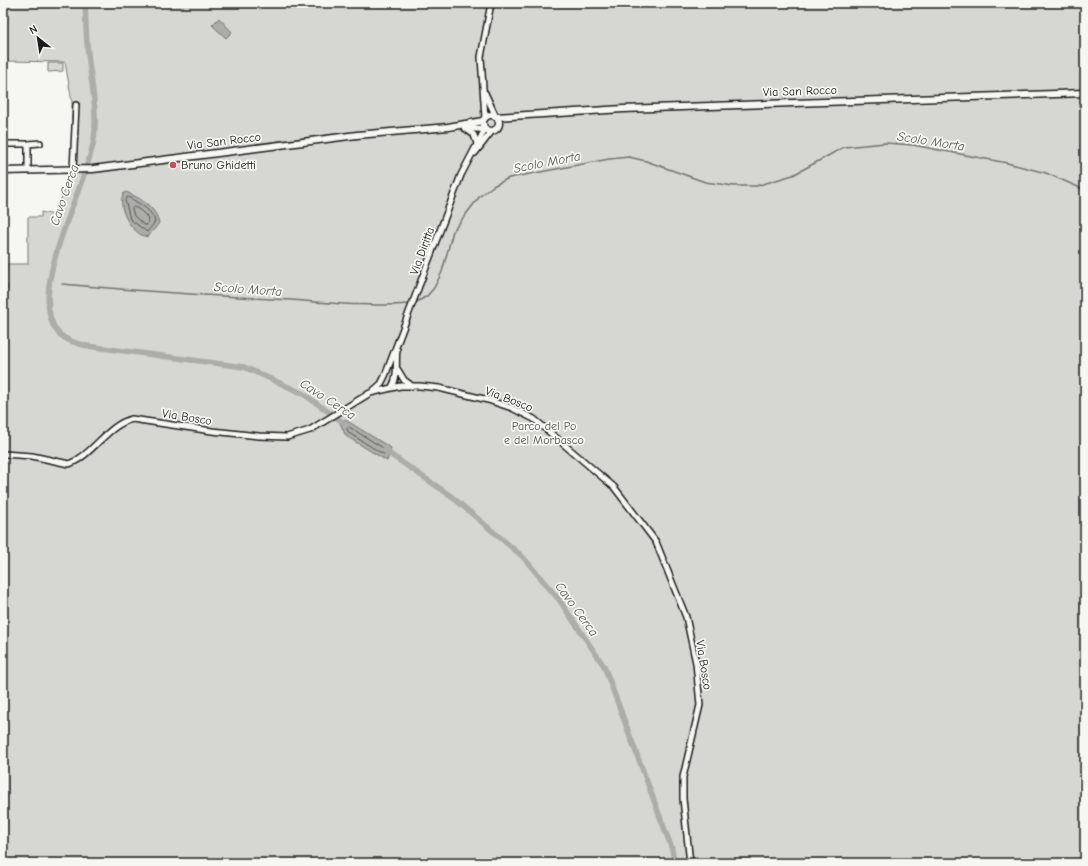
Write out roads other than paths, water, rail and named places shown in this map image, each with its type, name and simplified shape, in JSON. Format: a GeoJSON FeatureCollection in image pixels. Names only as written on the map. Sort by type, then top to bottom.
{"type":"FeatureCollection","features":[{"type":"Feature","properties":{"kind":"main road","name":"Via San Rocco"},"geometry":{"type":"LineString","coordinates":[[497,120],[516,116],[623,109],[1085,93]]}},
{"type":"Feature","properties":{"kind":"main road"},"geometry":{"type":"LineString","coordinates":[[492,115],[497,120],[497,128],[492,131],[485,129],[484,119],[492,115]]}},
{"type":"Feature","properties":{"kind":"main road","name":"Via San Rocco"},"geometry":{"type":"LineString","coordinates":[[3,171],[93,169],[356,135],[448,127],[484,119]]}},
{"type":"Feature","properties":{"kind":"main road","name":"Via San Rocco"},"geometry":{"type":"LineString","coordinates":[[465,128],[485,129]]}},
{"type":"Feature","properties":{"kind":"street"},"geometry":{"type":"LineString","coordinates":[[484,119],[481,57],[491,3]]}},
{"type":"Feature","properties":{"kind":"street"},"geometry":{"type":"LineString","coordinates":[[483,89],[497,120]]}},
{"type":"Feature","properties":{"kind":"street"},"geometry":{"type":"LineString","coordinates":[[75,170],[76,105]]}},
{"type":"Feature","properties":{"kind":"street","name":"Via San Rocco"},"geometry":{"type":"LineString","coordinates":[[448,127],[465,128]]}},
{"type":"Feature","properties":{"kind":"street"},"geometry":{"type":"LineString","coordinates":[[465,128],[474,135],[477,144]]}},
{"type":"Feature","properties":{"kind":"street","name":"Via Diritta"},"geometry":{"type":"LineString","coordinates":[[370,393],[379,387],[385,376],[411,311],[465,165],[485,129]]}},
{"type":"Feature","properties":{"kind":"street","name":"Via Diritta"},"geometry":{"type":"LineString","coordinates":[[465,165],[492,131]]}},
{"type":"Feature","properties":{"kind":"street"},"geometry":{"type":"LineString","coordinates":[[3,144],[40,143]]}},
{"type":"Feature","properties":{"kind":"street"},"geometry":{"type":"LineString","coordinates":[[28,144],[28,170]]}},
{"type":"Feature","properties":{"kind":"street","name":"Via Diritta"},"geometry":{"type":"LineString","coordinates":[[392,388],[395,382],[397,370],[397,345]]}},
{"type":"Feature","properties":{"kind":"street"},"geometry":{"type":"LineString","coordinates":[[397,370],[404,380],[412,386]]}},
{"type":"Feature","properties":{"kind":"street"},"geometry":{"type":"LineString","coordinates":[[385,376],[392,388]]}},
{"type":"Feature","properties":{"kind":"street","name":"Via Bosco"},"geometry":{"type":"LineString","coordinates":[[3,454],[32,456],[69,464],[82,456],[124,422],[132,419],[212,431],[276,437],[299,435],[324,422],[370,393],[392,388],[412,386],[439,388],[488,400],[512,408],[534,419],[614,487],[656,542],[686,617],[696,663],[700,705],[685,766],[683,786],[690,863]]}},
{"type":"Feature","properties":{"kind":"water"},"geometry":{"type":"Polygon","coordinates":[[[219,18],[232,32],[226,38],[212,25],[219,18]]]}},
{"type":"Feature","properties":{"kind":"water"},"geometry":{"type":"Polygon","coordinates":[[[126,192],[137,197],[155,212],[159,223],[148,237],[136,232],[124,214],[122,200],[123,194],[126,192]]]}},
{"type":"Feature","properties":{"kind":"water"},"geometry":{"type":"Polygon","coordinates":[[[344,419],[391,448],[387,461],[346,436],[340,423],[344,419]]]}},
{"type":"Feature","properties":{"kind":"waterway","name":"Cavo Cerca"},"geometry":{"type":"LineString","coordinates":[[85,3],[87,48],[95,107],[95,128],[89,159],[53,263],[49,289],[49,311],[56,330],[66,339],[87,346],[244,367],[302,393],[347,425]]}},
{"type":"Feature","properties":{"kind":"waterway","name":"Scolo Morta"},"geometry":{"type":"LineString","coordinates":[[415,303],[427,296],[434,288],[442,272],[453,231],[480,196],[493,186],[509,178],[609,159],[629,157],[646,161],[705,182],[734,186],[756,186],[793,175],[844,147],[885,143],[913,145],[1007,163],[1046,173],[1085,190]]}},
{"type":"Feature","properties":{"kind":"waterway","name":"Scolo Morta"},"geometry":{"type":"LineString","coordinates":[[62,284],[351,304],[410,304]]}},
{"type":"Feature","properties":{"kind":"waterway","name":"Cavo Cerca"},"geometry":{"type":"LineString","coordinates":[[384,450],[451,496],[523,557],[560,601],[604,666],[672,849],[674,863]]}},
{"type":"Feature","properties":{"kind":"place","name":"Bruno Ghidetti"},"geometry":{"type":"Point","coordinates":[173,165]}},
{"type":"Feature","properties":{"kind":"park label","name":"Parco del Po e del Morbasco"},"geometry":{"type":"Point","coordinates":[544,433]}}]}
